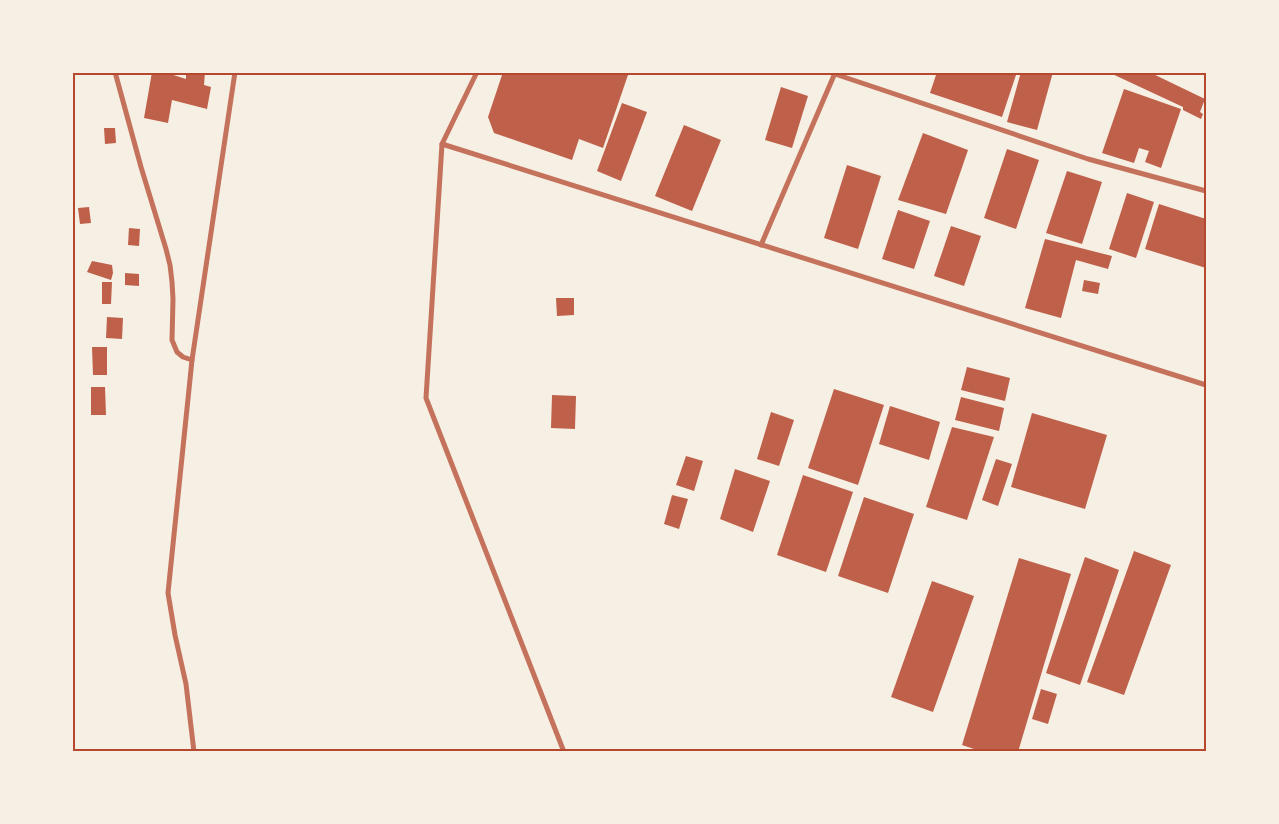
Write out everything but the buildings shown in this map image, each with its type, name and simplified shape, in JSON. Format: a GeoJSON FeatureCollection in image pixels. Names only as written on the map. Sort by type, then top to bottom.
{"type":"FeatureCollection","features":[{"type":"Feature","properties":{"kind":"street"},"geometry":{"type":"LineString","coordinates":[[115,72],[170,265],[173,299],[172,340],[177,352],[183,357],[192,360]]}},
{"type":"Feature","properties":{"kind":"street"},"geometry":{"type":"LineString","coordinates":[[194,752],[186,684],[168,593],[192,360],[235,72]]}},
{"type":"Feature","properties":{"kind":"street"},"geometry":{"type":"LineString","coordinates":[[477,72],[442,144],[426,398],[564,752]]}},
{"type":"Feature","properties":{"kind":"street"},"geometry":{"type":"LineString","coordinates":[[761,245],[833,73],[1088,159],[1206,191]]}},
{"type":"Feature","properties":{"kind":"street"},"geometry":{"type":"LineString","coordinates":[[442,144],[1206,385]]}}]}
